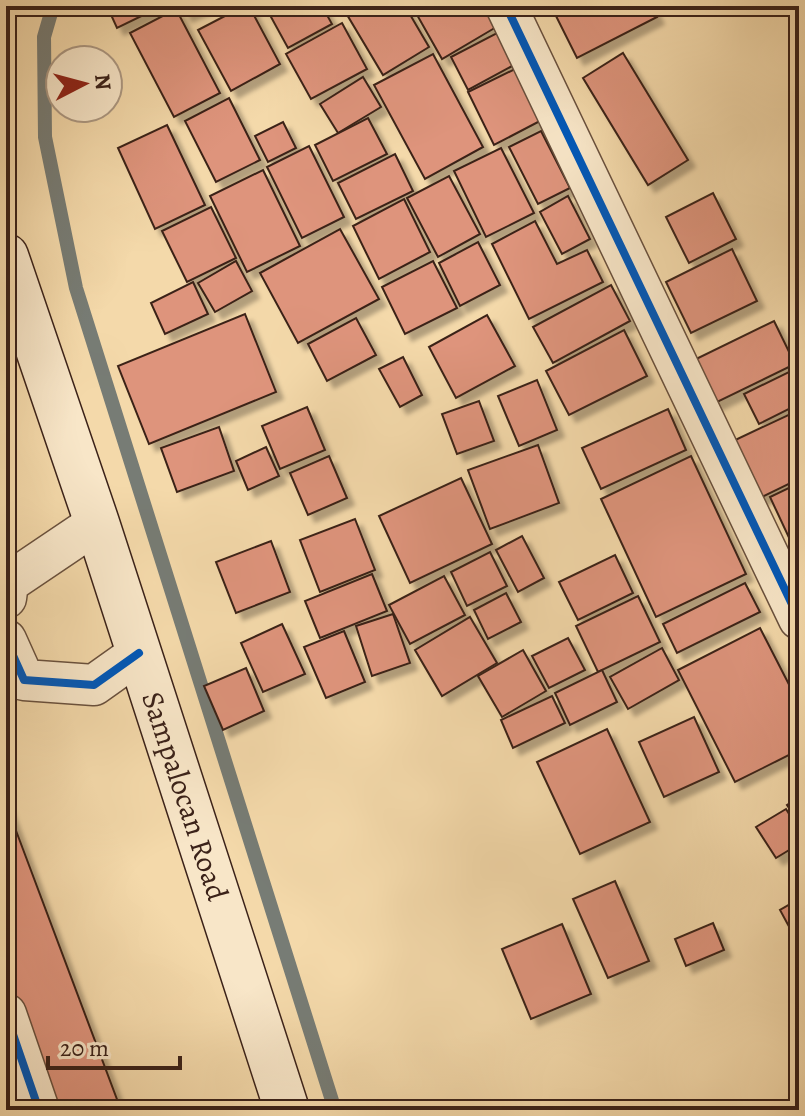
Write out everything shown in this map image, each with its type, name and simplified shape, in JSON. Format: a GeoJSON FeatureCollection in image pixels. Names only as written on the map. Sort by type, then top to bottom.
{"type":"FeatureCollection","features":[{"type":"Feature","properties":{"kind":"main road","name":"Sampalocan Road"},"geometry":{"type":"LineString","coordinates":[[6,256],[97,523],[287,1110]]}},
{"type":"Feature","properties":{"kind":"street"},"geometry":{"type":"LineString","coordinates":[[506,6],[799,619]]}},
{"type":"Feature","properties":{"kind":"street"},"geometry":{"type":"LineString","coordinates":[[6,598],[8,583],[97,523]]}},
{"type":"Feature","properties":{"kind":"street"},"geometry":{"type":"LineString","coordinates":[[6,640],[24,680],[94,685],[139,653]]}},
{"type":"Feature","properties":{"kind":"street"},"geometry":{"type":"LineString","coordinates":[[9,1033],[39,1110]]}},
{"type":"Feature","properties":{"kind":"building"},"geometry":{"type":"Polygon","coordinates":[[[107,6],[162,6],[117,28],[107,6]]]}},
{"type":"Feature","properties":{"kind":"building"},"geometry":{"type":"Polygon","coordinates":[[[181,6],[205,6],[185,15],[181,6]]]}},
{"type":"Feature","properties":{"kind":"building"},"geometry":{"type":"Polygon","coordinates":[[[249,6],[280,64],[231,91],[198,30],[249,6]]]}},
{"type":"Feature","properties":{"kind":"building"},"geometry":{"type":"Polygon","coordinates":[[[265,6],[322,6],[332,24],[288,48],[265,6]]]}},
{"type":"Feature","properties":{"kind":"building"},"geometry":{"type":"Polygon","coordinates":[[[358,6],[405,6],[429,47],[383,75],[346,13],[358,6]]]}},
{"type":"Feature","properties":{"kind":"building"},"geometry":{"type":"Polygon","coordinates":[[[412,6],[487,6],[498,26],[442,59],[412,6]]]}},
{"type":"Feature","properties":{"kind":"building"},"geometry":{"type":"Polygon","coordinates":[[[551,6],[651,6],[657,17],[577,58],[551,6]]]}},
{"type":"Feature","properties":{"kind":"building"},"geometry":{"type":"Polygon","coordinates":[[[176,9],[220,93],[174,117],[130,33],[176,9]]]}},
{"type":"Feature","properties":{"kind":"building"},"geometry":{"type":"Polygon","coordinates":[[[342,23],[367,69],[311,99],[286,54],[342,23]]]}},
{"type":"Feature","properties":{"kind":"building"},"geometry":{"type":"Polygon","coordinates":[[[497,33],[514,65],[468,90],[451,57],[497,33]]]}},
{"type":"Feature","properties":{"kind":"building"},"geometry":{"type":"Polygon","coordinates":[[[623,53],[688,160],[648,185],[583,78],[623,53]]]}},
{"type":"Feature","properties":{"kind":"building"},"geometry":{"type":"Polygon","coordinates":[[[433,54],[483,147],[425,179],[374,85],[433,54]]]}},
{"type":"Feature","properties":{"kind":"building"},"geometry":{"type":"Polygon","coordinates":[[[515,69],[540,121],[494,145],[468,92],[515,69]]]}},
{"type":"Feature","properties":{"kind":"building"},"geometry":{"type":"Polygon","coordinates":[[[363,77],[381,107],[338,133],[320,104],[363,77]]]}},
{"type":"Feature","properties":{"kind":"building"},"geometry":{"type":"Polygon","coordinates":[[[229,98],[260,160],[216,182],[185,121],[229,98]]]}},
{"type":"Feature","properties":{"kind":"building"},"geometry":{"type":"Polygon","coordinates":[[[368,118],[387,154],[333,181],[315,145],[368,118]]]}},
{"type":"Feature","properties":{"kind":"building"},"geometry":{"type":"Polygon","coordinates":[[[283,122],[296,148],[268,162],[255,136],[283,122]]]}},
{"type":"Feature","properties":{"kind":"building"},"geometry":{"type":"Polygon","coordinates":[[[167,125],[205,205],[155,229],[118,148],[167,125]]]}},
{"type":"Feature","properties":{"kind":"building"},"geometry":{"type":"Polygon","coordinates":[[[541,131],[570,188],[538,204],[509,147],[541,131]]]}},
{"type":"Feature","properties":{"kind":"building"},"geometry":{"type":"Polygon","coordinates":[[[309,146],[344,217],[302,238],[267,167],[309,146]]]}},
{"type":"Feature","properties":{"kind":"building"},"geometry":{"type":"Polygon","coordinates":[[[501,148],[534,213],[486,237],[454,171],[501,148]]]}},
{"type":"Feature","properties":{"kind":"building"},"geometry":{"type":"Polygon","coordinates":[[[395,154],[413,191],[356,219],[338,183],[395,154]]]}},
{"type":"Feature","properties":{"kind":"building"},"geometry":{"type":"Polygon","coordinates":[[[263,170],[300,246],[247,272],[210,196],[263,170]]]}},
{"type":"Feature","properties":{"kind":"building"},"geometry":{"type":"Polygon","coordinates":[[[449,176],[480,234],[438,257],[407,198],[449,176]]]}},
{"type":"Feature","properties":{"kind":"building"},"geometry":{"type":"Polygon","coordinates":[[[713,193],[736,239],[689,263],[666,217],[713,193]]]}},
{"type":"Feature","properties":{"kind":"building"},"geometry":{"type":"Polygon","coordinates":[[[568,196],[590,239],[562,254],[540,212],[568,196]]]}},
{"type":"Feature","properties":{"kind":"building"},"geometry":{"type":"Polygon","coordinates":[[[404,199],[430,252],[379,279],[353,226],[404,199]]]}},
{"type":"Feature","properties":{"kind":"building"},"geometry":{"type":"Polygon","coordinates":[[[211,207],[236,258],[187,282],[162,231],[211,207]]]}},
{"type":"Feature","properties":{"kind":"building"},"geometry":{"type":"Polygon","coordinates":[[[535,221],[557,264],[587,250],[603,282],[529,319],[492,244],[535,221]]]}},
{"type":"Feature","properties":{"kind":"building"},"geometry":{"type":"Polygon","coordinates":[[[340,229],[379,299],[298,343],[260,273],[340,229]]]}},
{"type":"Feature","properties":{"kind":"building"},"geometry":{"type":"Polygon","coordinates":[[[478,242],[500,285],[460,306],[439,263],[478,242]]]}},
{"type":"Feature","properties":{"kind":"building"},"geometry":{"type":"Polygon","coordinates":[[[732,249],[757,301],[691,333],[666,282],[732,249]]]}},
{"type":"Feature","properties":{"kind":"building"},"geometry":{"type":"Polygon","coordinates":[[[236,261],[252,291],[215,312],[198,283],[236,261]]]}},
{"type":"Feature","properties":{"kind":"building"},"geometry":{"type":"Polygon","coordinates":[[[433,261],[457,308],[405,334],[382,287],[433,261]]]}},
{"type":"Feature","properties":{"kind":"building"},"geometry":{"type":"Polygon","coordinates":[[[193,282],[208,314],[165,334],[151,303],[193,282]]]}},
{"type":"Feature","properties":{"kind":"building"},"geometry":{"type":"Polygon","coordinates":[[[611,285],[630,321],[553,363],[533,327],[611,285]]]}},
{"type":"Feature","properties":{"kind":"building"},"geometry":{"type":"Polygon","coordinates":[[[245,314],[276,392],[149,444],[118,366],[245,314]]]}},
{"type":"Feature","properties":{"kind":"building"},"geometry":{"type":"Polygon","coordinates":[[[487,315],[515,366],[456,398],[429,347],[487,315]]]}},
{"type":"Feature","properties":{"kind":"building"},"geometry":{"type":"Polygon","coordinates":[[[356,318],[376,355],[327,381],[308,344],[356,318]]]}},
{"type":"Feature","properties":{"kind":"building"},"geometry":{"type":"Polygon","coordinates":[[[774,321],[795,364],[713,404],[692,361],[774,321]]]}},
{"type":"Feature","properties":{"kind":"building"},"geometry":{"type":"Polygon","coordinates":[[[624,330],[647,376],[569,415],[546,371],[624,330]]]}},
{"type":"Feature","properties":{"kind":"building"},"geometry":{"type":"Polygon","coordinates":[[[403,357],[422,395],[400,407],[379,369],[403,357]]]}},
{"type":"Feature","properties":{"kind":"building"},"geometry":{"type":"Polygon","coordinates":[[[797,368],[799,404],[759,424],[744,394],[797,368]]]}},
{"type":"Feature","properties":{"kind":"building"},"geometry":{"type":"Polygon","coordinates":[[[537,380],[557,430],[519,446],[498,396],[537,380]]]}},
{"type":"Feature","properties":{"kind":"building"},"geometry":{"type":"Polygon","coordinates":[[[479,401],[494,441],[457,454],[442,414],[479,401]]]}},
{"type":"Feature","properties":{"kind":"building"},"geometry":{"type":"Polygon","coordinates":[[[307,407],[325,450],[280,469],[262,426],[307,407]]]}},
{"type":"Feature","properties":{"kind":"building"},"geometry":{"type":"Polygon","coordinates":[[[668,409],[686,450],[601,489],[582,448],[668,409]]]}},
{"type":"Feature","properties":{"kind":"building"},"geometry":{"type":"Polygon","coordinates":[[[799,410],[799,479],[758,499],[731,442],[799,410]]]}},
{"type":"Feature","properties":{"kind":"building"},"geometry":{"type":"Polygon","coordinates":[[[219,427],[234,471],[177,492],[161,448],[219,427]]]}},
{"type":"Feature","properties":{"kind":"building"},"geometry":{"type":"Polygon","coordinates":[[[538,445],[559,503],[490,529],[468,470],[538,445]]]}},
{"type":"Feature","properties":{"kind":"building"},"geometry":{"type":"Polygon","coordinates":[[[266,447],[279,476],[248,490],[236,461],[266,447]]]}},
{"type":"Feature","properties":{"kind":"building"},"geometry":{"type":"Polygon","coordinates":[[[329,456],[347,498],[308,515],[290,473],[329,456]]]}},
{"type":"Feature","properties":{"kind":"building"},"geometry":{"type":"Polygon","coordinates":[[[691,456],[746,574],[656,617],[601,499],[691,456]]]}},
{"type":"Feature","properties":{"kind":"building"},"geometry":{"type":"Polygon","coordinates":[[[461,478],[492,544],[410,583],[379,516],[461,478]]]}},
{"type":"Feature","properties":{"kind":"building"},"geometry":{"type":"Polygon","coordinates":[[[799,483],[799,538],[791,542],[770,497],[799,483]]]}},
{"type":"Feature","properties":{"kind":"building"},"geometry":{"type":"Polygon","coordinates":[[[355,519],[375,570],[320,592],[300,540],[355,519]]]}},
{"type":"Feature","properties":{"kind":"building"},"geometry":{"type":"Polygon","coordinates":[[[522,536],[544,578],[518,592],[496,550],[522,536]]]}},
{"type":"Feature","properties":{"kind":"building"},"geometry":{"type":"Polygon","coordinates":[[[271,541],[290,592],[236,613],[216,562],[271,541]]]}},
{"type":"Feature","properties":{"kind":"building"},"geometry":{"type":"Polygon","coordinates":[[[799,549],[799,567],[792,552],[799,549]]]}},
{"type":"Feature","properties":{"kind":"building"},"geometry":{"type":"Polygon","coordinates":[[[490,552],[507,586],[467,606],[451,572],[490,552]]]}},
{"type":"Feature","properties":{"kind":"building"},"geometry":{"type":"Polygon","coordinates":[[[615,555],[633,593],[578,620],[559,582],[615,555]]]}},
{"type":"Feature","properties":{"kind":"building"},"geometry":{"type":"Polygon","coordinates":[[[372,574],[387,611],[320,638],[305,601],[372,574]]]}},
{"type":"Feature","properties":{"kind":"building"},"geometry":{"type":"Polygon","coordinates":[[[444,576],[465,615],[410,644],[389,605],[444,576]]]}},
{"type":"Feature","properties":{"kind":"building"},"geometry":{"type":"Polygon","coordinates":[[[745,583],[760,612],[677,653],[663,624],[745,583]]]}},
{"type":"Feature","properties":{"kind":"building"},"geometry":{"type":"Polygon","coordinates":[[[506,593],[521,622],[488,639],[474,610],[506,593]]]}},
{"type":"Feature","properties":{"kind":"building"},"geometry":{"type":"Polygon","coordinates":[[[638,596],[660,642],[598,672],[576,626],[638,596]]]}},
{"type":"Feature","properties":{"kind":"building"},"geometry":{"type":"Polygon","coordinates":[[[393,614],[410,663],[372,676],[356,626],[393,614]]]}},
{"type":"Feature","properties":{"kind":"building"},"geometry":{"type":"Polygon","coordinates":[[[470,617],[497,663],[442,696],[415,650],[470,617]]]}},
{"type":"Feature","properties":{"kind":"building"},"geometry":{"type":"Polygon","coordinates":[[[282,624],[305,674],[263,692],[241,643],[282,624]]]}},
{"type":"Feature","properties":{"kind":"building"},"geometry":{"type":"Polygon","coordinates":[[[760,628],[799,704],[799,750],[735,782],[678,670],[760,628]]]}},
{"type":"Feature","properties":{"kind":"building"},"geometry":{"type":"Polygon","coordinates":[[[344,631],[365,682],[326,698],[304,647],[344,631]]]}},
{"type":"Feature","properties":{"kind":"building"},"geometry":{"type":"Polygon","coordinates":[[[568,638],[585,670],[549,688],[532,656],[568,638]]]}},
{"type":"Feature","properties":{"kind":"building"},"geometry":{"type":"Polygon","coordinates":[[[662,648],[679,680],[628,709],[610,677],[662,648]]]}},
{"type":"Feature","properties":{"kind":"building"},"geometry":{"type":"Polygon","coordinates":[[[523,650],[546,691],[502,717],[478,676],[523,650]]]}},
{"type":"Feature","properties":{"kind":"building"},"geometry":{"type":"Polygon","coordinates":[[[246,668],[264,711],[223,730],[204,686],[246,668]]]}},
{"type":"Feature","properties":{"kind":"building"},"geometry":{"type":"Polygon","coordinates":[[[602,670],[617,702],[570,725],[555,693],[602,670]]]}},
{"type":"Feature","properties":{"kind":"building"},"geometry":{"type":"Polygon","coordinates":[[[552,696],[565,723],[513,748],[501,720],[552,696]]]}},
{"type":"Feature","properties":{"kind":"building"},"geometry":{"type":"Polygon","coordinates":[[[694,717],[719,772],[664,797],[639,742],[694,717]]]}},
{"type":"Feature","properties":{"kind":"building"},"geometry":{"type":"Polygon","coordinates":[[[607,729],[650,822],[580,854],[537,762],[607,729]]]}},
{"type":"Feature","properties":{"kind":"building"},"geometry":{"type":"Polygon","coordinates":[[[799,797],[799,823],[787,805],[799,797]]]}},
{"type":"Feature","properties":{"kind":"building"},"geometry":{"type":"Polygon","coordinates":[[[6,804],[121,1110],[53,1110],[6,984],[6,804]]]}},
{"type":"Feature","properties":{"kind":"building"},"geometry":{"type":"Polygon","coordinates":[[[786,809],[799,830],[799,844],[776,858],[756,827],[786,809]]]}},
{"type":"Feature","properties":{"kind":"building"},"geometry":{"type":"Polygon","coordinates":[[[615,881],[649,961],[608,978],[573,899],[615,881]]]}},
{"type":"Feature","properties":{"kind":"building"},"geometry":{"type":"Polygon","coordinates":[[[799,899],[799,945],[780,910],[799,899]]]}},
{"type":"Feature","properties":{"kind":"building"},"geometry":{"type":"Polygon","coordinates":[[[713,923],[724,950],[686,966],[675,939],[713,923]]]}},
{"type":"Feature","properties":{"kind":"building"},"geometry":{"type":"Polygon","coordinates":[[[562,924],[591,994],[531,1019],[502,949],[562,924]]]}},
{"type":"Feature","properties":{"kind":"waterway"},"geometry":{"type":"LineString","coordinates":[[53,6],[44,37],[45,137],[76,288],[335,1110]]}},
{"type":"Feature","properties":{"kind":"cycle path"},"geometry":{"type":"LineString","coordinates":[[506,6],[799,619]]}},
{"type":"Feature","properties":{"kind":"cycle path"},"geometry":{"type":"LineString","coordinates":[[6,640],[24,680],[94,685],[139,653]]}},
{"type":"Feature","properties":{"kind":"cycle path"},"geometry":{"type":"LineString","coordinates":[[6,1014],[39,1110]]}}]}
